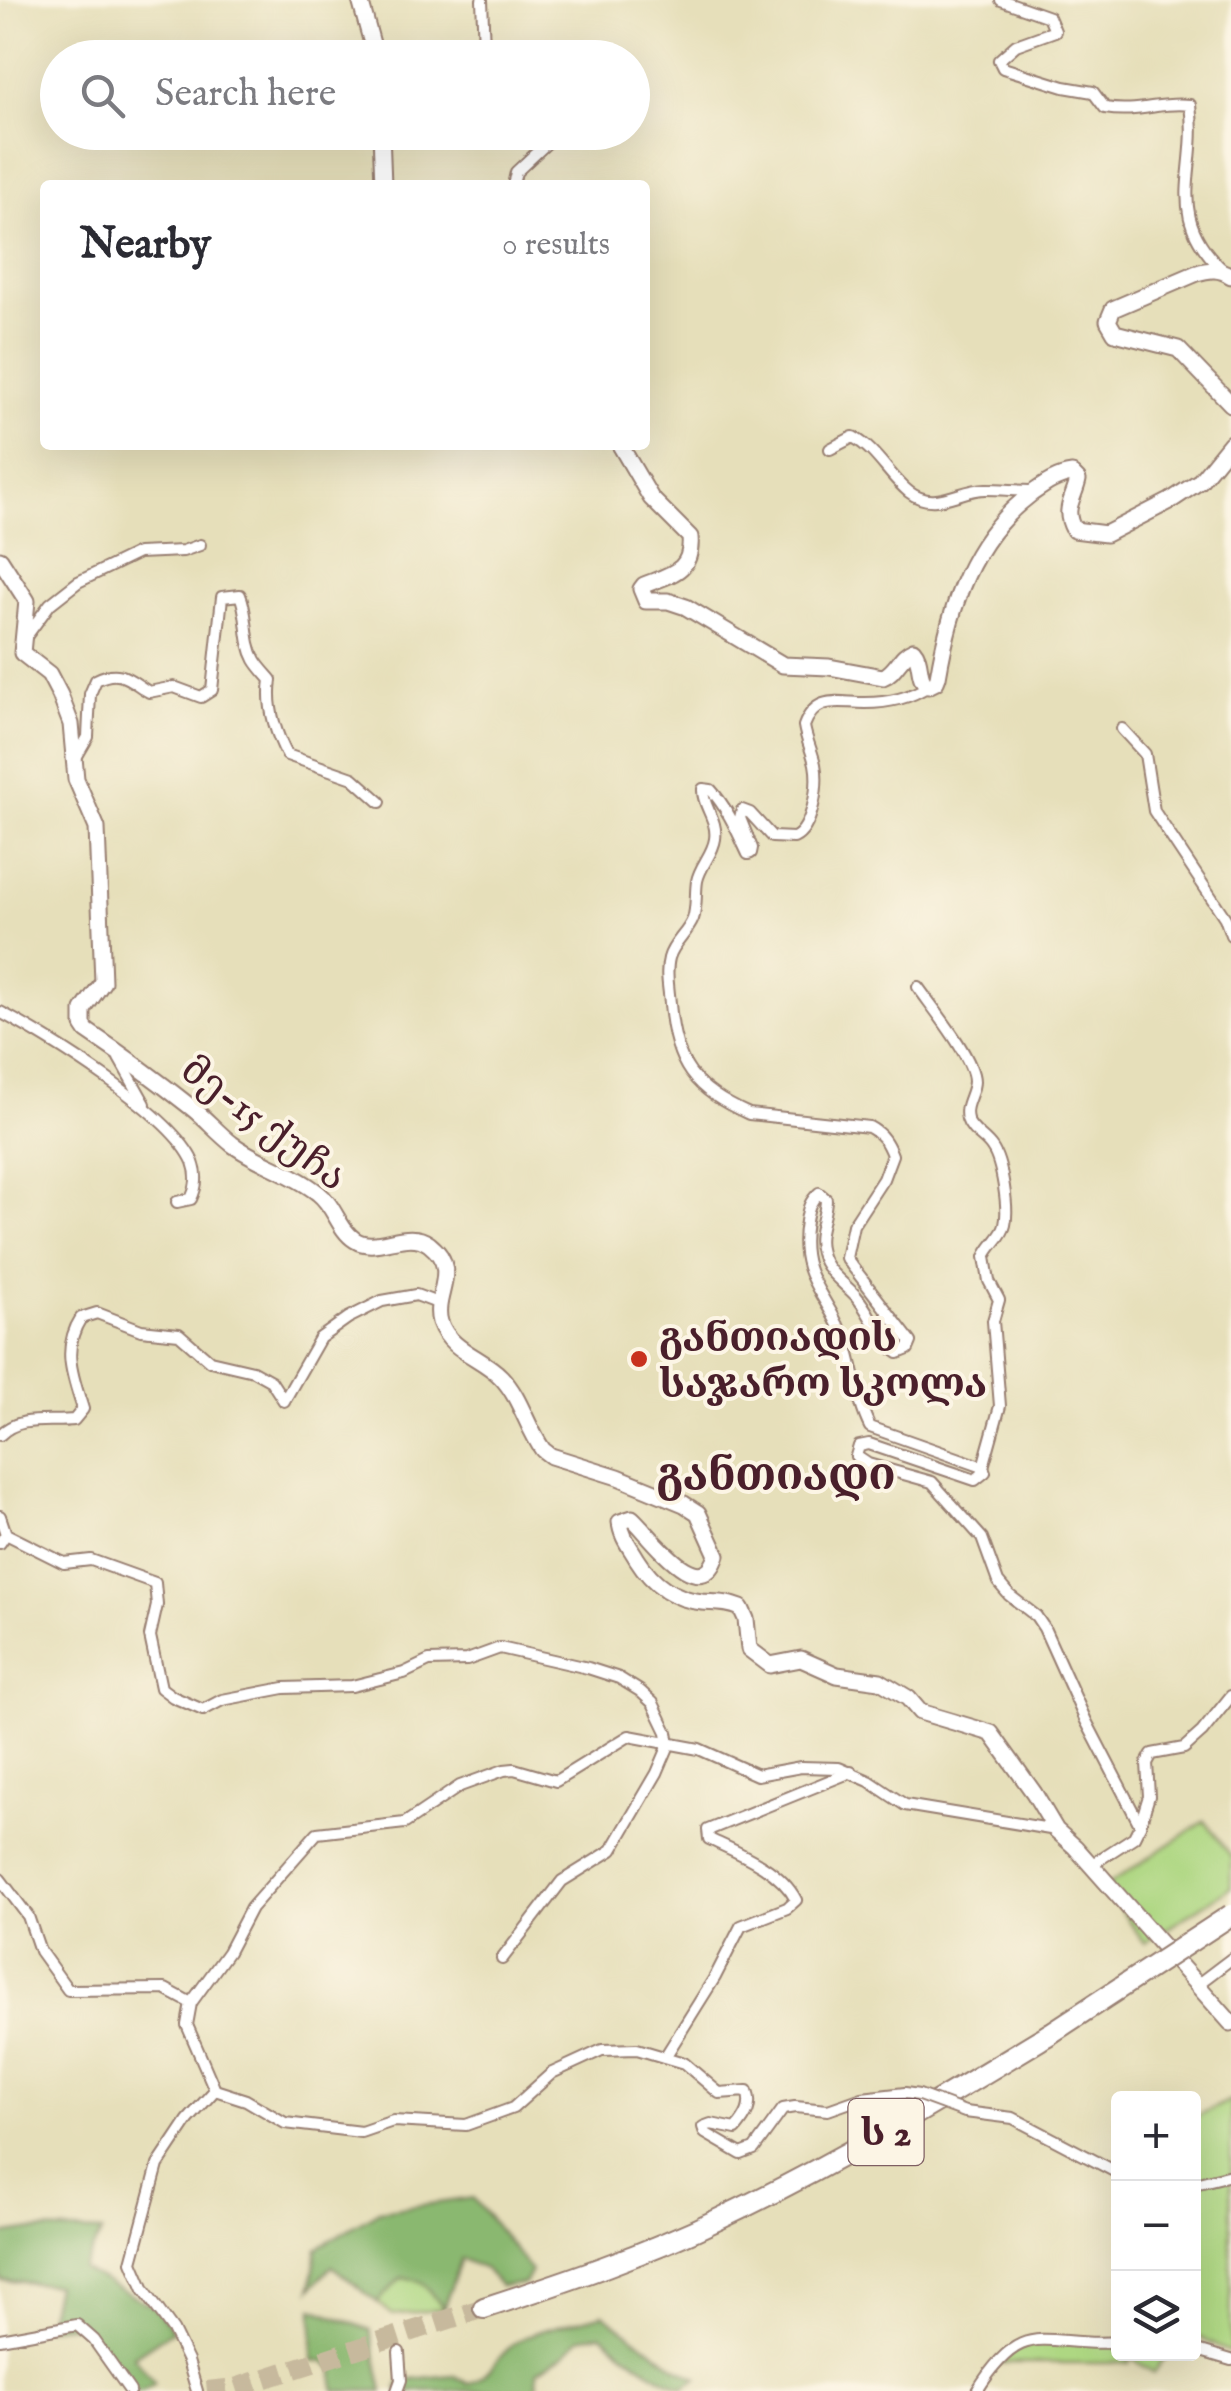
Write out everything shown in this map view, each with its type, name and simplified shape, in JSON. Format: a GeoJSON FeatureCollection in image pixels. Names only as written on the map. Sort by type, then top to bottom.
{"type":"FeatureCollection","features":[{"type":"Feature","properties":{"kind":"highway","name":"ს 2"},"geometry":{"type":"LineString","coordinates":[[484,2308],[546,2288],[716,2220],[901,2124],[1051,2033],[1231,1914]]}},
{"type":"Feature","properties":{"kind":"street"},"geometry":{"type":"LineString","coordinates":[[360,0],[371,40]]}},
{"type":"Feature","properties":{"kind":"street"},"geometry":{"type":"LineString","coordinates":[[482,0],[484,40]]}},
{"type":"Feature","properties":{"kind":"street"},"geometry":{"type":"LineString","coordinates":[[1002,0],[1049,17],[1054,31],[1005,52],[999,60],[1003,68],[1064,88],[1093,92],[1105,108],[1126,112],[1174,103],[1190,105],[1193,123],[1185,202],[1192,227],[1209,257],[1227,273]]}},
{"type":"Feature","properties":{"kind":"street"},"geometry":{"type":"LineString","coordinates":[[381,150],[382,180]]}},
{"type":"Feature","properties":{"kind":"street"},"geometry":{"type":"LineString","coordinates":[[514,180],[516,172],[539,150]]}},
{"type":"Feature","properties":{"kind":"street"},"geometry":{"type":"LineString","coordinates":[[1227,273],[1208,269],[1197,273],[1112,309],[1108,321],[1116,334],[1178,349],[1231,404]]}},
{"type":"Feature","properties":{"kind":"street"},"geometry":{"type":"LineString","coordinates":[[830,449],[853,437],[866,444],[905,489],[933,502],[982,489],[1035,491]]}},
{"type":"Feature","properties":{"kind":"street"},"geometry":{"type":"LineString","coordinates":[[984,1467],[870,1427],[838,1322],[806,1271],[803,1235],[809,1205],[819,1194],[826,1198],[819,1244],[830,1271],[858,1298],[889,1346],[898,1353],[908,1349],[911,1342],[846,1258],[853,1225],[892,1156],[880,1133],[869,1127],[749,1114],[708,1092],[680,1062],[667,972],[670,955],[692,919],[697,880],[716,838],[715,820],[703,789],[711,790],[735,823],[748,854],[753,852],[740,818],[742,810],[750,813],[772,837],[784,839],[803,834],[814,796],[816,768],[804,726],[814,708],[830,700],[886,702],[936,682],[954,603],[976,553],[1000,522],[1056,478],[1076,475],[1077,486],[1068,506],[1070,525],[1074,530],[1106,534],[1200,481],[1231,444]]}},
{"type":"Feature","properties":{"kind":"street"},"geometry":{"type":"LineString","coordinates":[[623,450],[651,498],[690,537],[691,554],[685,564],[641,588],[646,601],[686,607],[783,664],[829,667],[882,677],[914,650],[921,677],[928,686]]}},
{"type":"Feature","properties":{"kind":"street"},"geometry":{"type":"LineString","coordinates":[[21,643],[50,604],[78,582],[138,553],[183,551],[200,546]]}},
{"type":"Feature","properties":{"kind":"street"},"geometry":{"type":"LineString","coordinates":[[0,559],[26,600],[28,612],[21,643]]}},
{"type":"Feature","properties":{"kind":"street"},"geometry":{"type":"LineString","coordinates":[[74,762],[88,737],[90,694],[96,680],[108,674],[122,674],[149,692],[174,687],[200,697],[212,690],[222,597],[240,595],[248,611],[248,637],[254,658],[271,680],[268,696],[278,738],[287,755],[354,778],[380,802]]}},
{"type":"Feature","properties":{"kind":"street","name":"მე-15 ქუჩა"},"geometry":{"type":"LineString","coordinates":[[21,643],[24,658],[49,674],[72,724],[76,779],[94,816],[99,844],[102,982],[82,1010],[82,1025],[196,1111],[228,1142],[258,1162],[305,1182],[326,1199],[342,1228],[356,1242],[398,1238],[429,1244],[446,1270],[438,1317],[446,1334],[460,1349],[503,1379],[543,1450],[684,1504],[698,1514],[718,1554],[715,1564],[694,1574],[678,1567],[632,1518],[620,1522],[630,1548],[654,1583],[683,1599],[728,1602],[741,1608],[750,1649],[765,1663],[801,1659],[837,1675],[873,1678],[908,1698],[920,1712],[991,1732],[1056,1830],[1231,2023]]}},
{"type":"Feature","properties":{"kind":"street"},"geometry":{"type":"LineString","coordinates":[[1122,729],[1145,754],[1154,811],[1225,918],[1231,935]]}},
{"type":"Feature","properties":{"kind":"street"},"geometry":{"type":"LineString","coordinates":[[918,987],[969,1063],[974,1082],[966,1108],[967,1120],[999,1160],[1006,1226],[984,1257],[989,1282],[999,1300],[993,1321],[1000,1406],[982,1477],[975,1480],[879,1445],[864,1444],[856,1452],[868,1464],[932,1482],[972,1523],[982,1538],[998,1582],[1044,1628],[1086,1722],[1140,1825]]}},
{"type":"Feature","properties":{"kind":"street"},"geometry":{"type":"LineString","coordinates":[[0,1012],[146,1107]]}},
{"type":"Feature","properties":{"kind":"street"},"geometry":{"type":"LineString","coordinates":[[113,1048],[146,1107],[192,1162],[197,1187],[191,1199],[177,1202]]}},
{"type":"Feature","properties":{"kind":"street"},"geometry":{"type":"LineString","coordinates":[[0,1434],[10,1425],[28,1420],[74,1420],[83,1409],[69,1366],[69,1349],[80,1318],[97,1313],[141,1330],[178,1334],[210,1361],[253,1371],[271,1382],[284,1401],[320,1338],[348,1318],[382,1301],[416,1295],[440,1304]]}},
{"type":"Feature","properties":{"kind":"street"},"geometry":{"type":"LineString","coordinates":[[0,1516],[3,1539],[64,1563],[91,1560],[155,1583],[157,1605],[150,1636],[161,1688],[203,1710],[222,1700],[284,1688],[352,1686],[404,1673],[429,1661],[467,1660],[500,1648],[619,1678],[653,1703],[669,1745],[657,1774],[612,1850],[562,1881],[502,1960]]}},
{"type":"Feature","properties":{"kind":"street"},"geometry":{"type":"LineString","coordinates":[[1091,1865],[1134,1836],[1148,1796],[1147,1763],[1152,1754],[1184,1748],[1231,1696]]}},
{"type":"Feature","properties":{"kind":"street"},"geometry":{"type":"LineString","coordinates":[[1056,1830],[905,1806],[852,1772],[823,1766],[756,1774],[698,1749],[629,1736],[556,1780],[504,1770],[460,1786],[404,1822],[318,1833],[251,1908],[228,1952],[190,2003],[187,2025],[215,2090],[246,2100],[285,2123],[361,2132],[393,2122],[466,2125],[513,2108],[552,2074],[602,2050],[637,2049],[684,2063],[719,2093],[748,2091],[751,2101],[736,2129],[710,2124],[703,2128],[704,2133],[741,2154],[754,2148],[783,2109],[796,2106],[828,2110],[862,2098],[905,2093],[919,2094],[964,2112],[1013,2118],[1111,2169]]}},
{"type":"Feature","properties":{"kind":"street"},"geometry":{"type":"LineString","coordinates":[[665,2056],[715,1977],[740,1926],[788,1908],[796,1900],[786,1885],[756,1862],[709,1840],[708,1830],[852,1772]]}},
{"type":"Feature","properties":{"kind":"street"},"geometry":{"type":"LineString","coordinates":[[0,1879],[28,1916],[40,1951],[68,1990],[165,1989],[190,2003]]}},
{"type":"Feature","properties":{"kind":"street"},"geometry":{"type":"LineString","coordinates":[[1198,1984],[1231,1959]]}},
{"type":"Feature","properties":{"kind":"street"},"geometry":{"type":"LineString","coordinates":[[198,2391],[173,2330],[144,2290],[132,2262],[158,2165],[188,2120],[215,2090]]}},
{"type":"Feature","properties":{"kind":"street"},"geometry":{"type":"LineString","coordinates":[[1201,2182],[1231,2175]]}},
{"type":"Feature","properties":{"kind":"street"},"geometry":{"type":"LineString","coordinates":[[0,2339],[77,2325],[94,2340],[130,2391]]}},
{"type":"Feature","properties":{"kind":"street"},"geometry":{"type":"LineString","coordinates":[[977,2391],[994,2364],[1026,2340],[1111,2342]]}},
{"type":"Feature","properties":{"kind":"street"},"geometry":{"type":"LineString","coordinates":[[1201,2351],[1231,2360]]}},
{"type":"Feature","properties":{"kind":"street"},"geometry":{"type":"LineString","coordinates":[[397,2391],[401,2380],[399,2352]]}},
{"type":"Feature","properties":{"kind":"green space"},"geometry":{"type":"Polygon","coordinates":[[[1205,1821],[1231,1856],[1231,1887],[1145,1943],[1104,1887],[1205,1821]]]}},
{"type":"Feature","properties":{"kind":"green space"},"geometry":{"type":"Polygon","coordinates":[[[1231,2100],[1231,2353],[1201,2338],[1201,2114],[1231,2100]]]}},
{"type":"Feature","properties":{"kind":"green space"},"geometry":{"type":"Polygon","coordinates":[[[473,2198],[531,2271],[524,2284],[500,2286],[485,2269],[461,2259],[443,2309],[426,2286],[409,2278],[401,2278],[377,2302],[332,2266],[311,2289],[317,2248],[379,2211],[473,2198]]]}},
{"type":"Feature","properties":{"kind":"green space"},"geometry":{"type":"Polygon","coordinates":[[[33,2230],[102,2232],[82,2269],[154,2307],[173,2330],[134,2356],[155,2383],[142,2391],[132,2391],[77,2325],[46,2328],[56,2285],[0,2280],[0,2235],[33,2230]]]}},
{"type":"Feature","properties":{"kind":"green space"},"geometry":{"type":"Polygon","coordinates":[[[401,2278],[426,2287],[443,2309],[393,2315],[377,2302],[401,2278]]]}},
{"type":"Feature","properties":{"kind":"green space"},"geometry":{"type":"Polygon","coordinates":[[[313,2308],[370,2330],[383,2391],[334,2391],[334,2369],[313,2361],[313,2308]]]}},
{"type":"Feature","properties":{"kind":"green space"},"geometry":{"type":"Polygon","coordinates":[[[603,2314],[677,2368],[698,2378],[683,2388],[640,2364],[602,2334],[579,2338],[563,2356],[537,2371],[538,2391],[397,2391],[401,2380],[453,2375],[468,2384],[483,2376],[524,2338],[603,2314]]]}},
{"type":"Feature","properties":{"kind":"green space"},"geometry":{"type":"Polygon","coordinates":[[[1026,2340],[1111,2342],[1111,2361],[1130,2363],[994,2363],[1026,2340]]]}},
{"type":"Feature","properties":{"kind":"green space"},"geometry":{"type":"Polygon","coordinates":[[[1136,2361],[1162,2361],[1154,2373],[1136,2361]]]}},
{"type":"Feature","properties":{"kind":"tunnel"},"geometry":{"type":"LineString","coordinates":[[207,2391],[235,2388],[484,2308]]}},
{"type":"Feature","properties":{"kind":"place","name":"განთიადის საჯარო სკოლა"},"geometry":{"type":"Point","coordinates":[639,1359]}},
{"type":"Feature","properties":{"kind":"district","name":"განთიადი"},"geometry":{"type":"Point","coordinates":[776,1473]}}]}
